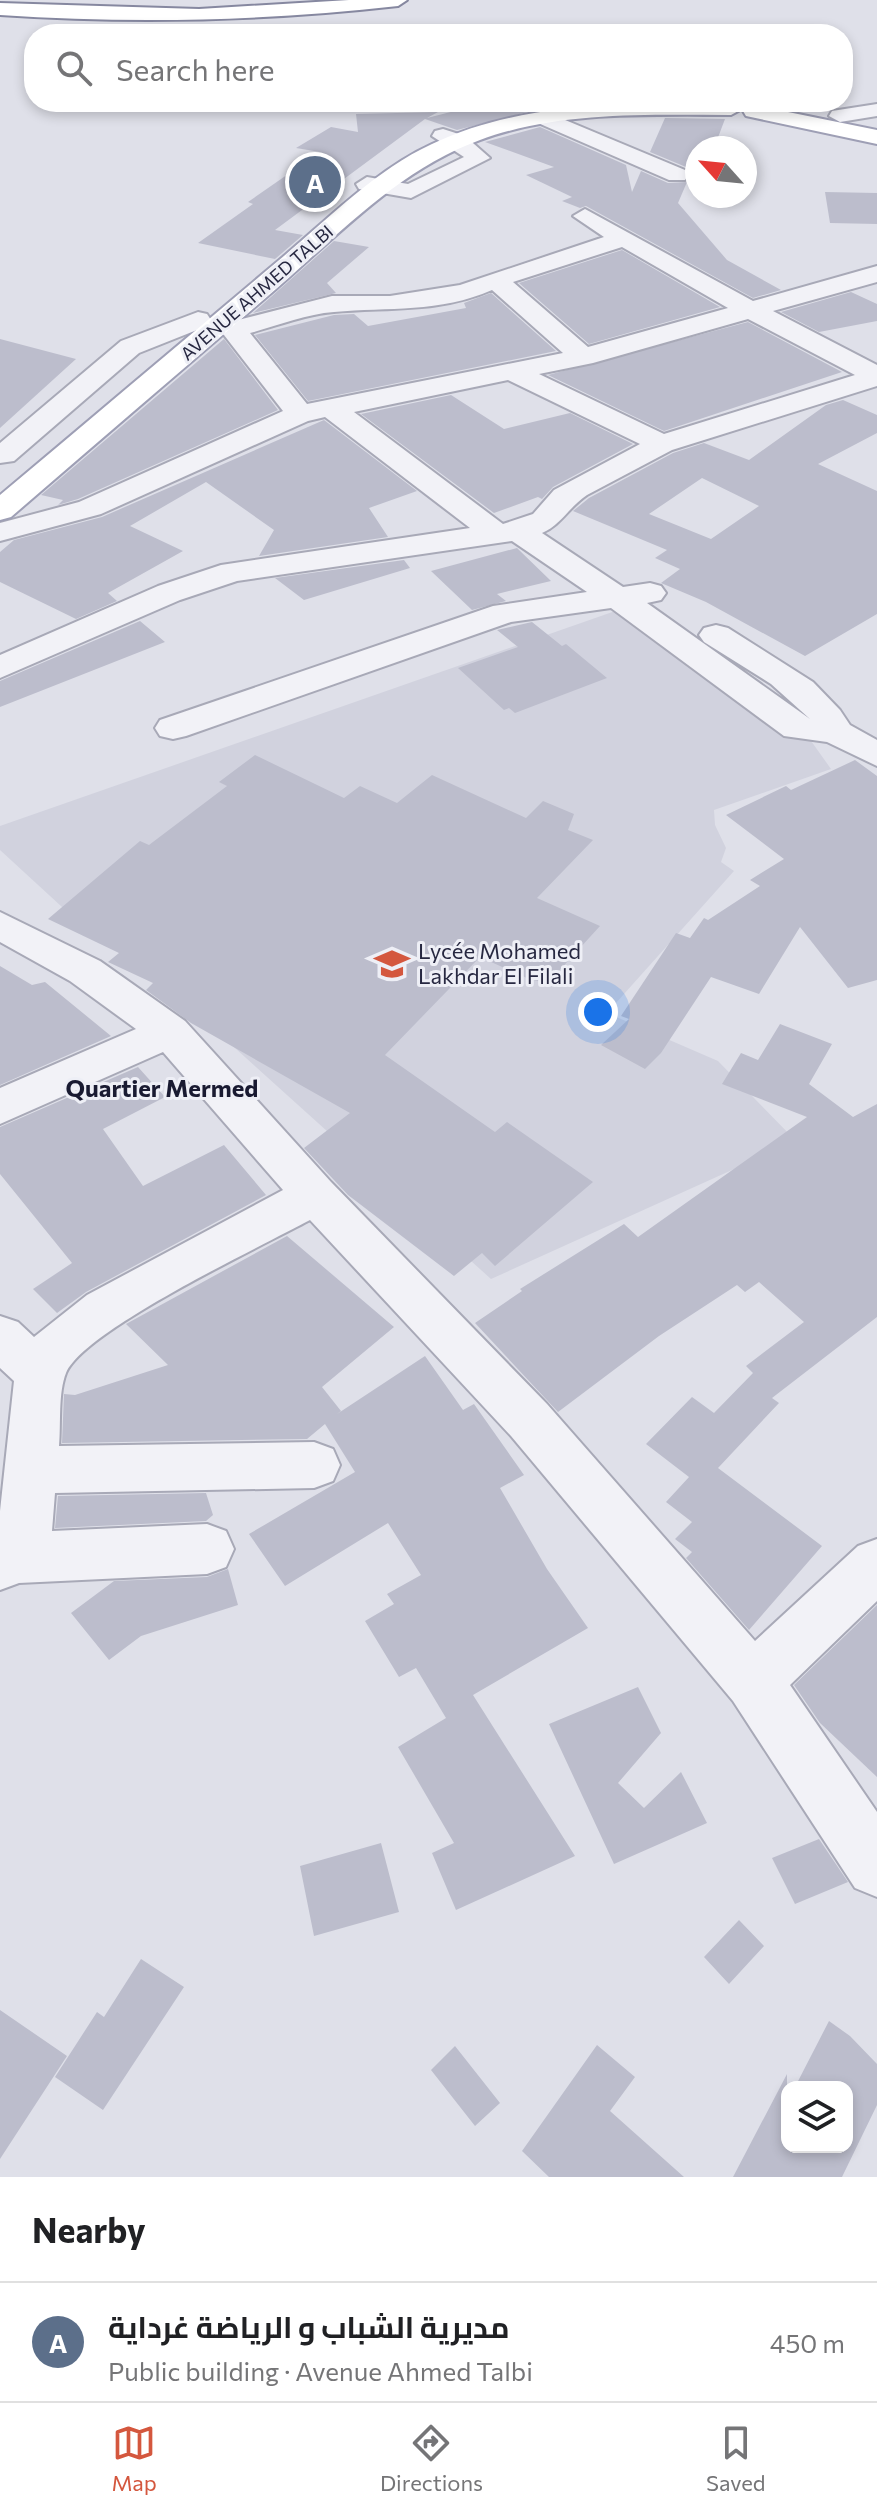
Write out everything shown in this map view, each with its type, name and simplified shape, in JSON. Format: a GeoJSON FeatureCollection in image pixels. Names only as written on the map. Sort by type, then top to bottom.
{"type":"FeatureCollection","features":[{"type":"Feature","properties":{"kind":"main road"},"geometry":{"type":"LineString","coordinates":[[0,3],[134,10],[229,8],[345,0]]}},
{"type":"Feature","properties":{"kind":"main road"},"geometry":{"type":"LineString","coordinates":[[0,9],[195,15],[275,12],[398,0]]}},
{"type":"Feature","properties":{"kind":"main road"},"geometry":{"type":"LineString","coordinates":[[450,138],[521,112]]}},
{"type":"Feature","properties":{"kind":"main road"},"geometry":{"type":"LineString","coordinates":[[450,138],[546,118],[602,112]]}},
{"type":"Feature","properties":{"kind":"main road"},"geometry":{"type":"LineString","coordinates":[[775,112],[877,137]]}},
{"type":"Feature","properties":{"kind":"main road"},"geometry":{"type":"LineString","coordinates":[[806,112],[840,116],[877,127]]}},
{"type":"Feature","properties":{"kind":"main road","name":"AVENUE AHMED TALBI"},"geometry":{"type":"LineString","coordinates":[[0,511],[217,325],[414,150],[450,138]]}},
{"type":"Feature","properties":{"kind":"street"},"geometry":{"type":"LineString","coordinates":[[840,116],[877,110]]}},
{"type":"Feature","properties":{"kind":"street"},"geometry":{"type":"LineString","coordinates":[[546,118],[677,175]]}},
{"type":"Feature","properties":{"kind":"street"},"geometry":{"type":"LineString","coordinates":[[375,186],[411,191],[479,158],[450,138]]}},
{"type":"Feature","properties":{"kind":"street"},"geometry":{"type":"LineString","coordinates":[[585,216],[747,308],[877,376]]}},
{"type":"Feature","properties":{"kind":"street"},"geometry":{"type":"LineString","coordinates":[[8,463],[130,347],[217,325],[332,304],[390,304],[449,296],[623,239]]}},
{"type":"Feature","properties":{"kind":"street"},"geometry":{"type":"LineString","coordinates":[[0,532],[90,508],[300,414],[583,357],[747,308],[877,274]]}},
{"type":"Feature","properties":{"kind":"street"},"geometry":{"type":"LineString","coordinates":[[495,279],[583,357]]}},
{"type":"Feature","properties":{"kind":"street"},"geometry":{"type":"LineString","coordinates":[[217,325],[300,414]]}},
{"type":"Feature","properties":{"kind":"street"},"geometry":{"type":"LineString","coordinates":[[509,370],[662,444]]}},
{"type":"Feature","properties":{"kind":"street"},"geometry":{"type":"LineString","coordinates":[[0,668],[169,593],[232,572],[520,529],[570,492],[662,444],[877,376]]}},
{"type":"Feature","properties":{"kind":"street"},"geometry":{"type":"LineString","coordinates":[[331,408],[520,529],[636,596],[797,728],[836,732],[877,755]]}},
{"type":"Feature","properties":{"kind":"street"},"geometry":{"type":"LineString","coordinates":[[0,521],[44,521]]}},
{"type":"Feature","properties":{"kind":"street"},"geometry":{"type":"LineString","coordinates":[[173,728],[505,613],[636,596]]}},
{"type":"Feature","properties":{"kind":"street"},"geometry":{"type":"LineString","coordinates":[[0,925],[85,971],[170,1032],[315,1195],[529,1420],[753,1681],[877,1866]]}},
{"type":"Feature","properties":{"kind":"street"},"geometry":{"type":"LineString","coordinates":[[0,1108],[41,1086],[170,1032]]}},
{"type":"Feature","properties":{"kind":"street"},"geometry":{"type":"LineString","coordinates":[[207,1549],[9,1562],[28,1520],[40,1373],[56,1345],[104,1309],[315,1195]]}},
{"type":"Feature","properties":{"kind":"street"},"geometry":{"type":"LineString","coordinates":[[0,1337],[40,1373]]}},
{"type":"Feature","properties":{"kind":"street"},"geometry":{"type":"LineString","coordinates":[[32,1470],[314,1465]]}},
{"type":"Feature","properties":{"kind":"street"},"geometry":{"type":"LineString","coordinates":[[753,1681],[877,1564]]}},
{"type":"Feature","properties":{"kind":"shaded area","name":"Lycée Mohamed Lakhdar El Filali"},"geometry":{"type":"Polygon","coordinates":[[[641,602],[804,731],[831,769],[714,810],[715,825],[726,848],[721,862],[734,871],[607,1013],[718,1061],[796,1141],[491,1279],[194,1011],[74,918],[0,850],[0,826],[641,602]]]}},
{"type":"Feature","properties":{"kind":"building"},"geometry":{"type":"Polygon","coordinates":[[[438,112],[427,118],[451,112],[527,112],[457,130],[425,119],[275,230],[303,235],[275,259],[198,243],[253,204],[248,202],[320,152],[296,148],[331,127],[358,132],[356,114],[438,112]]]}},
{"type":"Feature","properties":{"kind":"building"},"geometry":{"type":"Polygon","coordinates":[[[665,118],[725,119],[719,136],[685,136],[685,167],[650,152],[665,118]]]}},
{"type":"Feature","properties":{"kind":"building"},"geometry":{"type":"Polygon","coordinates":[[[540,127],[626,165],[632,192],[641,171],[668,183],[685,182],[678,203],[727,260],[781,290],[753,298],[586,206],[580,208],[562,201],[572,197],[526,175],[554,167],[485,142],[540,127]]]}},
{"type":"Feature","properties":{"kind":"building"},"geometry":{"type":"Polygon","coordinates":[[[825,192],[877,193],[877,224],[830,223],[825,192]]]}},
{"type":"Feature","properties":{"kind":"building"},"geometry":{"type":"Polygon","coordinates":[[[334,241],[369,247],[327,283],[336,293],[253,313],[334,241]]]}},
{"type":"Feature","properties":{"kind":"building"},"geometry":{"type":"Polygon","coordinates":[[[622,250],[720,307],[589,344],[519,283],[622,250]]]}},
{"type":"Feature","properties":{"kind":"building"},"geometry":{"type":"Polygon","coordinates":[[[851,292],[877,304],[877,321],[819,332],[781,312],[851,292]]]}},
{"type":"Feature","properties":{"kind":"building"},"geometry":{"type":"Polygon","coordinates":[[[491,293],[556,351],[308,401],[255,335],[334,315],[354,314],[368,326],[466,308],[464,303],[491,293]]]}},
{"type":"Feature","properties":{"kind":"building"},"geometry":{"type":"Polygon","coordinates":[[[748,322],[842,372],[664,431],[548,375],[748,322]]]}},
{"type":"Feature","properties":{"kind":"building"},"geometry":{"type":"Polygon","coordinates":[[[0,339],[76,359],[0,428],[0,339]]]}},
{"type":"Feature","properties":{"kind":"building"},"geometry":{"type":"Polygon","coordinates":[[[224,339],[278,410],[78,499],[58,505],[63,500],[41,495],[224,339]]]}},
{"type":"Feature","properties":{"kind":"building"},"geometry":{"type":"Polygon","coordinates":[[[451,395],[504,429],[570,413],[633,444],[553,487],[542,499],[538,497],[494,513],[361,414],[451,395]]]}},
{"type":"Feature","properties":{"kind":"building"},"geometry":{"type":"Polygon","coordinates":[[[843,400],[877,415],[877,433],[818,464],[877,491],[877,614],[805,656],[706,602],[661,583],[680,569],[655,558],[667,550],[573,511],[589,498],[673,453],[704,443],[749,460],[826,405],[843,400]],[[702,478],[649,514],[711,539],[759,506],[702,478]]]}},
{"type":"Feature","properties":{"kind":"building"},"geometry":{"type":"Polygon","coordinates":[[[324,420],[417,491],[369,508],[388,537],[259,556],[274,530],[206,482],[130,526],[183,551],[108,593],[117,601],[76,619],[0,582],[0,552],[14,540],[102,517],[324,420]]]}},
{"type":"Feature","properties":{"kind":"building"},"geometry":{"type":"Polygon","coordinates":[[[517,548],[551,581],[497,594],[506,601],[472,610],[431,571],[517,548]]]}},
{"type":"Feature","properties":{"kind":"building"},"geometry":{"type":"Polygon","coordinates":[[[404,560],[410,568],[304,600],[275,578],[404,560]]]}},
{"type":"Feature","properties":{"kind":"building"},"geometry":{"type":"Polygon","coordinates":[[[140,621],[165,642],[0,707],[0,681],[140,621]]]}},
{"type":"Feature","properties":{"kind":"building"},"geometry":{"type":"Polygon","coordinates":[[[532,622],[562,646],[566,644],[607,678],[515,713],[509,708],[504,710],[458,668],[518,647],[497,630],[532,622]]]}},
{"type":"Feature","properties":{"kind":"building"},"geometry":{"type":"Polygon","coordinates":[[[255,755],[344,798],[360,786],[397,803],[432,775],[526,818],[543,801],[574,814],[568,830],[593,840],[537,898],[600,926],[548,983],[529,979],[480,957],[385,1055],[495,1132],[507,1122],[593,1182],[495,1266],[482,1253],[454,1276],[348,1195],[304,1148],[350,1113],[191,1023],[146,990],[153,983],[108,962],[119,953],[48,919],[140,841],[149,845],[227,786],[219,782],[255,755]]]}},
{"type":"Feature","properties":{"kind":"building"},"geometry":{"type":"Polygon","coordinates":[[[855,760],[877,776],[877,980],[848,988],[800,927],[759,994],[711,977],[661,1053],[645,1069],[601,1045],[629,1019],[621,1016],[676,933],[690,938],[704,918],[708,920],[760,886],[750,880],[784,859],[726,815],[786,786],[791,790],[855,760]]]}},
{"type":"Feature","properties":{"kind":"building"},"geometry":{"type":"Polygon","coordinates":[[[0,966],[32,985],[45,982],[111,1036],[0,1085],[0,966]]]}},
{"type":"Feature","properties":{"kind":"building"},"geometry":{"type":"Polygon","coordinates":[[[780,1024],[832,1044],[809,1084],[853,1117],[877,1104],[877,1317],[772,1398],[779,1403],[718,1468],[822,1546],[749,1630],[686,1558],[692,1552],[675,1539],[692,1522],[666,1502],[689,1477],[646,1444],[692,1397],[714,1413],[753,1373],[746,1366],[804,1322],[759,1282],[745,1292],[737,1285],[659,1336],[558,1412],[475,1323],[522,1291],[520,1289],[624,1224],[638,1237],[807,1117],[722,1084],[741,1053],[758,1060],[780,1024]]]}},
{"type":"Feature","properties":{"kind":"building"},"geometry":{"type":"Polygon","coordinates":[[[138,1067],[165,1097],[103,1129],[143,1186],[224,1145],[266,1195],[86,1292],[57,1313],[33,1289],[72,1263],[0,1174],[0,1127],[138,1067]]]}},
{"type":"Feature","properties":{"kind":"building"},"geometry":{"type":"Polygon","coordinates":[[[287,1236],[394,1327],[322,1387],[341,1411],[337,1414],[425,1356],[463,1410],[474,1404],[524,1475],[500,1488],[547,1569],[588,1628],[473,1695],[575,1856],[456,1910],[432,1853],[454,1843],[398,1747],[446,1718],[416,1668],[399,1677],[365,1621],[394,1604],[387,1594],[421,1575],[388,1523],[285,1586],[249,1534],[355,1472],[325,1424],[307,1439],[62,1443],[64,1394],[75,1395],[168,1365],[126,1324],[287,1236]]]}},
{"type":"Feature","properties":{"kind":"building"},"geometry":{"type":"Polygon","coordinates":[[[206,1493],[213,1515],[206,1521],[55,1528],[58,1496],[206,1493]]]}},
{"type":"Feature","properties":{"kind":"building"},"geometry":{"type":"Polygon","coordinates":[[[228,1569],[238,1605],[141,1636],[109,1660],[71,1613],[114,1581],[207,1577],[228,1569]]]}},
{"type":"Feature","properties":{"kind":"building"},"geometry":{"type":"Polygon","coordinates":[[[877,1605],[877,1777],[820,1723],[794,1685],[877,1605]]]}},
{"type":"Feature","properties":{"kind":"building"},"geometry":{"type":"Polygon","coordinates":[[[638,1687],[661,1733],[618,1783],[644,1808],[681,1772],[707,1823],[614,1864],[549,1724],[638,1687]]]}},
{"type":"Feature","properties":{"kind":"building"},"geometry":{"type":"Polygon","coordinates":[[[819,1839],[848,1882],[795,1904],[772,1858],[819,1839]]]}},
{"type":"Feature","properties":{"kind":"building"},"geometry":{"type":"Polygon","coordinates":[[[381,1843],[399,1912],[314,1936],[300,1866],[381,1843]]]}},
{"type":"Feature","properties":{"kind":"building"},"geometry":{"type":"Polygon","coordinates":[[[739,1920],[764,1946],[729,1984],[704,1957],[739,1920]]]}},
{"type":"Feature","properties":{"kind":"building"},"geometry":{"type":"Polygon","coordinates":[[[141,1959],[184,1987],[103,2110],[55,2077],[97,2012],[104,2017],[141,1959]]]}},
{"type":"Feature","properties":{"kind":"building"},"geometry":{"type":"Polygon","coordinates":[[[0,2010],[67,2056],[0,2159],[0,2010]]]}},
{"type":"Feature","properties":{"kind":"building"},"geometry":{"type":"Polygon","coordinates":[[[829,2021],[850,2036],[877,2064],[877,2105],[842,2177],[733,2177],[781,2085],[781,2153],[853,2153],[853,2081],[798,2081],[829,2021]]]}},
{"type":"Feature","properties":{"kind":"building"},"geometry":{"type":"Polygon","coordinates":[[[597,2045],[635,2077],[610,2111],[684,2177],[549,2177],[522,2151],[597,2045]]]}},
{"type":"Feature","properties":{"kind":"building"},"geometry":{"type":"Polygon","coordinates":[[[455,2046],[500,2103],[475,2126],[431,2070],[455,2046]]]}},
{"type":"Feature","properties":{"kind":"place","name":"مديرية الشباب و الرياضة غرداية"},"geometry":{"type":"Point","coordinates":[315,182]}},
{"type":"Feature","properties":{"kind":"place","name":"Lycée Mohamed Lakhdar El Filali"},"geometry":{"type":"Point","coordinates":[392,964]}},
{"type":"Feature","properties":{"kind":"district","name":"Quartier Mermed"},"geometry":{"type":"Point","coordinates":[162,1089]}}]}
